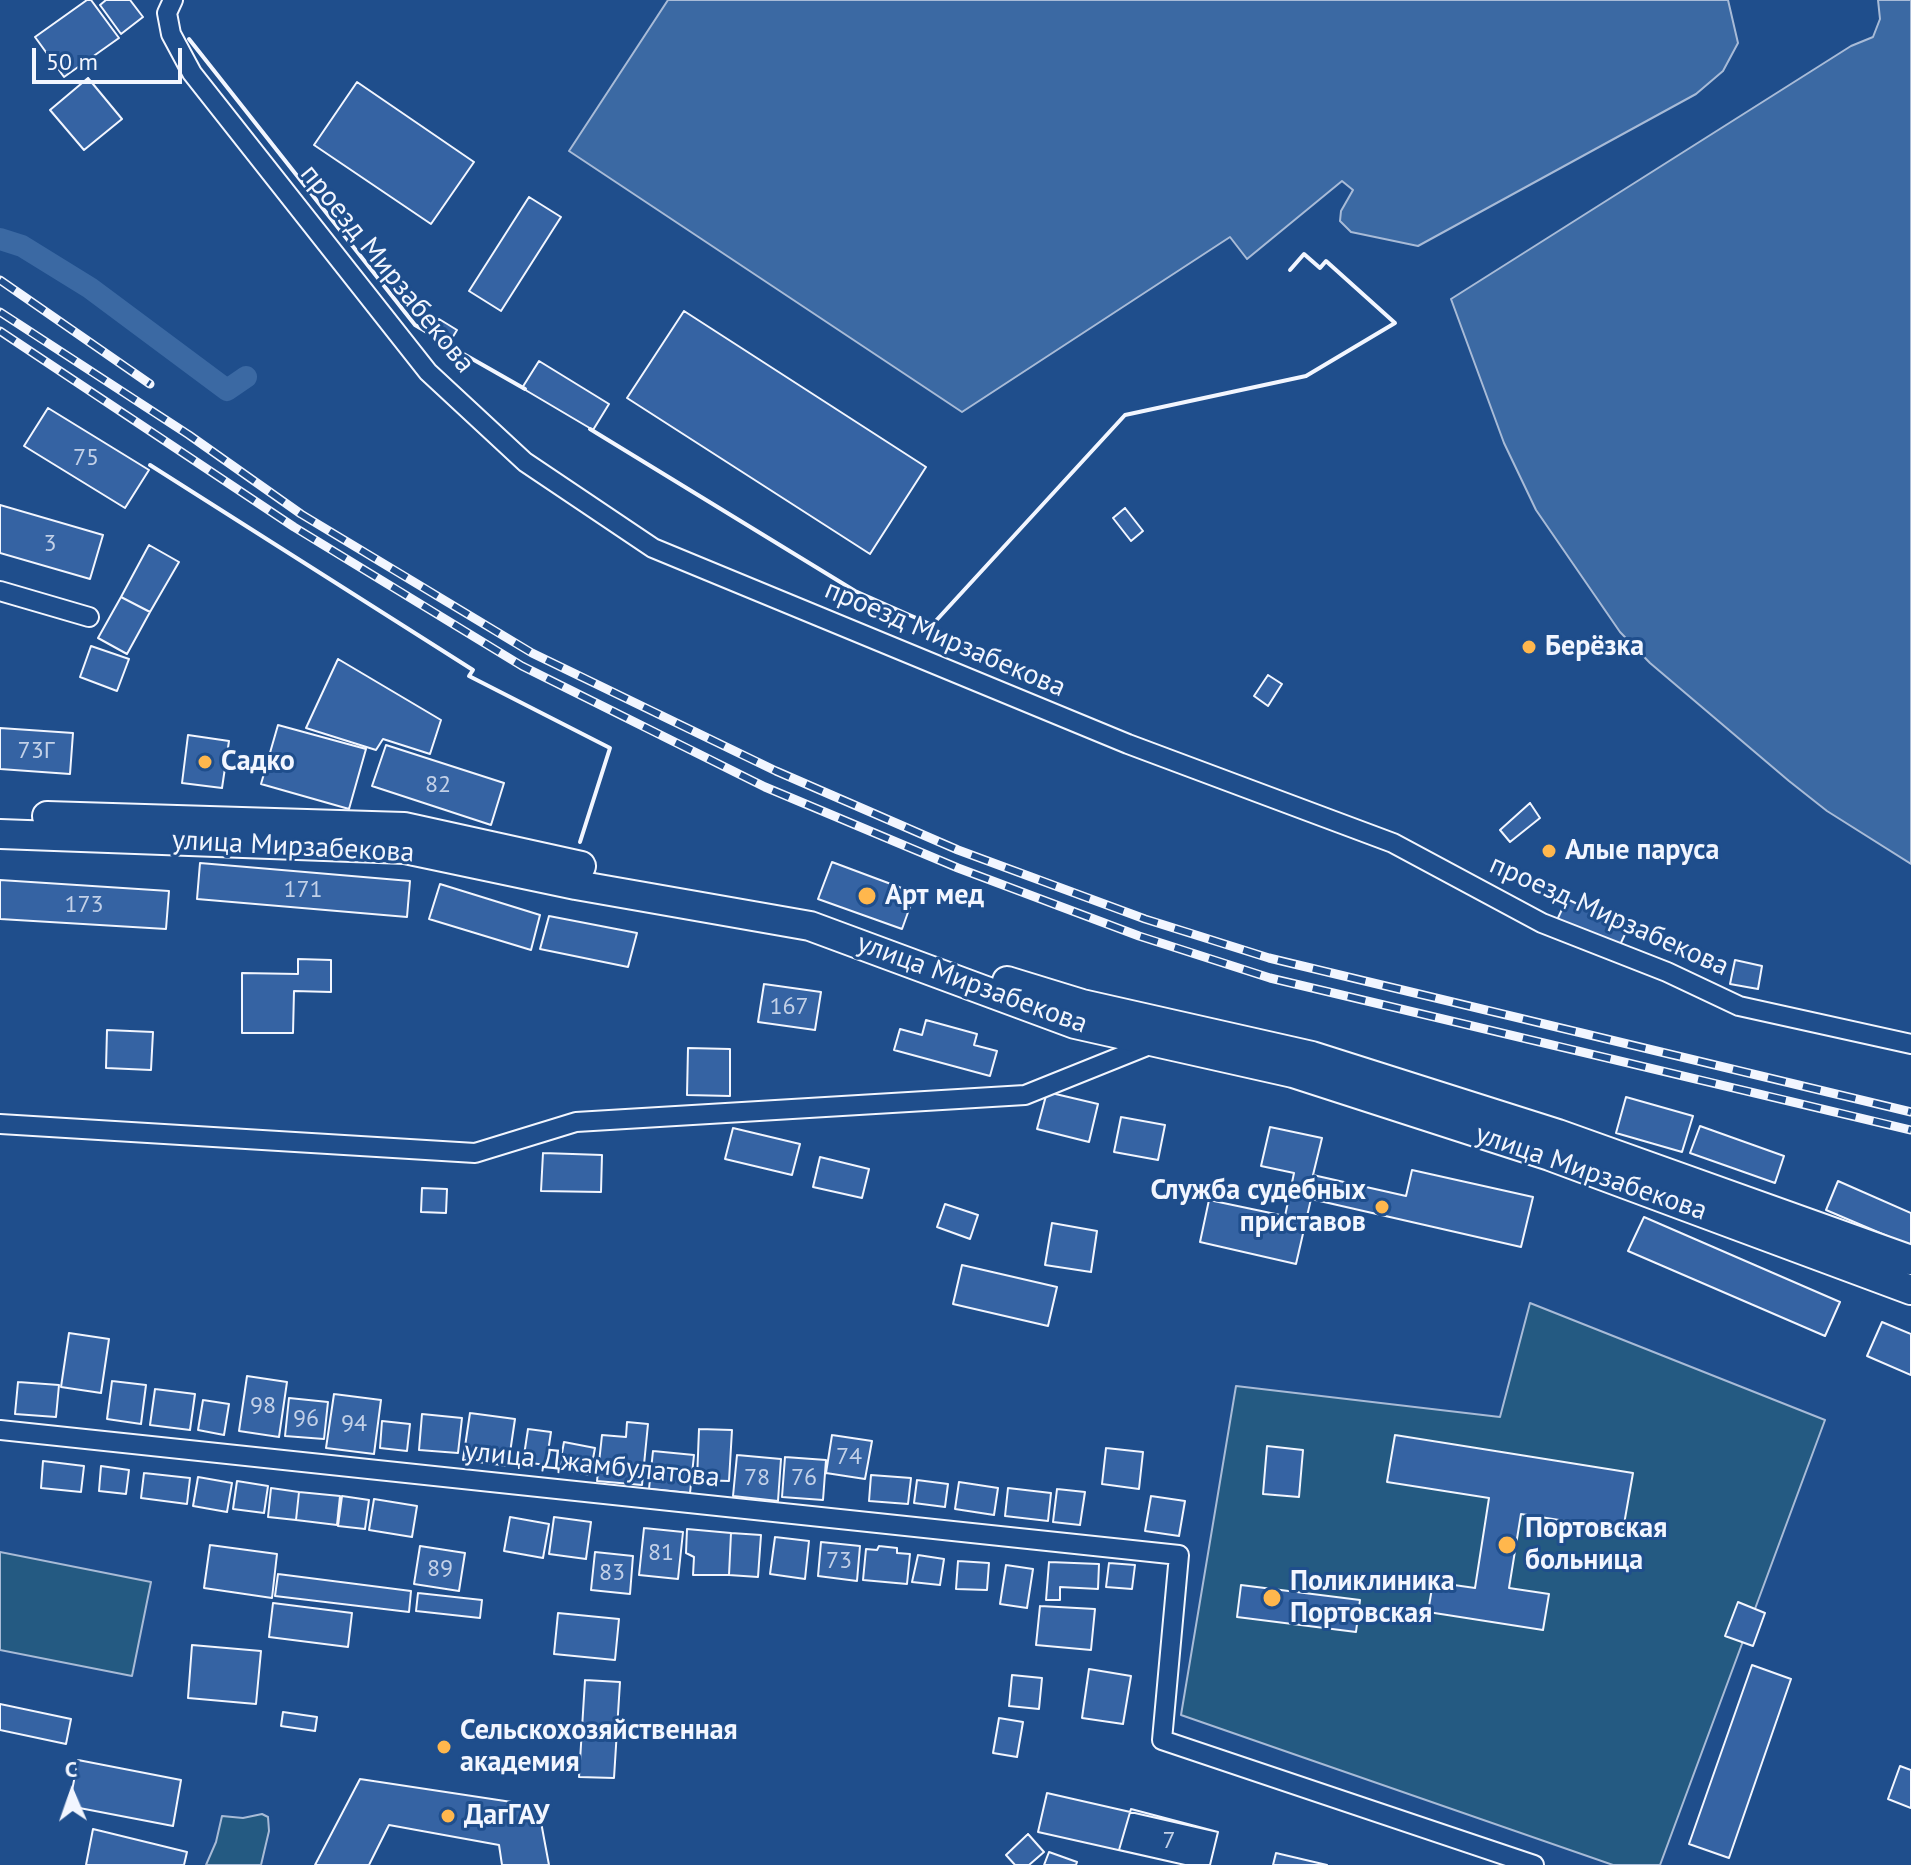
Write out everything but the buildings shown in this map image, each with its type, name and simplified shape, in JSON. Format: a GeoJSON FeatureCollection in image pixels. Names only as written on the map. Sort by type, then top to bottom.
{"type":"FeatureCollection","features":[{"type":"Feature","properties":{"kind":"main road","name":"улица Мирзабекова"},"geometry":{"type":"LineString","coordinates":[[0,814],[404,827],[814,922],[1082,1004],[1535,1151],[1911,1290]]}},
{"type":"Feature","properties":{"kind":"main road","name":"улица Мирзабекова"},"geometry":{"type":"LineString","coordinates":[[0,834],[405,849],[576,885],[810,926],[1075,1024],[1162,1032],[1312,1056],[1572,1139],[1911,1260]]}},
{"type":"Feature","properties":{"kind":"street","name":"проезд Мирзабекова"},"geometry":{"type":"LineString","coordinates":[[173,0],[167,13],[171,34],[192,73],[428,372],[525,462],[653,548],[1099,733],[1393,843],[1542,923],[1667,972],[1739,1006],[1911,1044]]}},
{"type":"Feature","properties":{"kind":"street"},"geometry":{"type":"LineString","coordinates":[[0,591],[89,617]]}},
{"type":"Feature","properties":{"kind":"street"},"geometry":{"type":"LineString","coordinates":[[0,1124],[475,1153],[576,1122],[1025,1095],[1162,1032]]}},
{"type":"Feature","properties":{"kind":"street","name":"улица Джамбулатова"},"geometry":{"type":"LineString","coordinates":[[0,1430],[1179,1555],[1162,1740],[1534,1865]]}},
{"type":"Feature","properties":{"kind":"shaded area"},"geometry":{"type":"Polygon","coordinates":[[[668,0],[1728,0],[1738,43],[1723,71],[1696,94],[1418,246],[1351,232],[1340,221],[1341,211],[1353,190],[1342,181],[1247,259],[1230,237],[962,412],[569,151],[668,0]]]}},
{"type":"Feature","properties":{"kind":"shaded area"},"geometry":{"type":"Polygon","coordinates":[[[1878,0],[1911,0],[1911,864],[1827,811],[1789,781],[1650,663],[1620,632],[1536,510],[1504,443],[1451,299],[1851,46],[1873,37],[1880,19],[1878,0]]]}},
{"type":"Feature","properties":{"kind":"shaded area"},"geometry":{"type":"Polygon","coordinates":[[[1530,1303],[1825,1420],[1660,1865],[1613,1865],[1181,1715],[1236,1386],[1500,1417],[1530,1303]]]}},
{"type":"Feature","properties":{"kind":"shaded area"},"geometry":{"type":"Polygon","coordinates":[[[0,1552],[151,1582],[132,1676],[0,1650],[0,1552]]]}},
{"type":"Feature","properties":{"kind":"shaded area"},"geometry":{"type":"Polygon","coordinates":[[[262,1814],[268,1817],[269,1831],[261,1865],[206,1865],[222,1816],[243,1818],[262,1814]]]}},
{"type":"Feature","properties":{"kind":"waterway"},"geometry":{"type":"LineString","coordinates":[[0,239],[22,246],[90,288],[227,390],[246,377]]}},
{"type":"Feature","properties":{"kind":"railway"},"geometry":{"type":"LineString","coordinates":[[0,280],[150,384]]}},
{"type":"Feature","properties":{"kind":"railway"},"geometry":{"type":"LineString","coordinates":[[0,312],[189,435],[301,514],[532,653],[776,771],[958,850],[1145,919],[1269,958],[1911,1112]]}},
{"type":"Feature","properties":{"kind":"railway"},"geometry":{"type":"LineString","coordinates":[[0,331],[294,527],[522,666],[765,787],[958,868],[1139,936],[1270,978],[1911,1130]]}},
{"type":"Feature","properties":{"kind":"wall"},"geometry":{"type":"LineString","coordinates":[[189,39],[415,325],[432,335]]}},
{"type":"Feature","properties":{"kind":"wall"},"geometry":{"type":"LineString","coordinates":[[590,429],[855,591],[932,625],[1125,415],[1306,376],[1395,323],[1326,261],[1320,268],[1304,254],[1290,270]]}},
{"type":"Feature","properties":{"kind":"wall"},"geometry":{"type":"LineString","coordinates":[[446,344],[525,389]]}},
{"type":"Feature","properties":{"kind":"wall"},"geometry":{"type":"LineString","coordinates":[[150,465],[473,670],[469,676],[610,748],[580,842]]}},
{"type":"Feature","properties":{"kind":"place","name":"Берёзка"},"geometry":{"type":"Point","coordinates":[1529,647]}},
{"type":"Feature","properties":{"kind":"place","name":"Садко"},"geometry":{"type":"Point","coordinates":[205,762]}},
{"type":"Feature","properties":{"kind":"place","name":"Алые паруса"},"geometry":{"type":"Point","coordinates":[1549,851]}},
{"type":"Feature","properties":{"kind":"place","name":"Арт мед"},"geometry":{"type":"Point","coordinates":[867,896]}},
{"type":"Feature","properties":{"kind":"place","name":"Служба судебных приставов"},"geometry":{"type":"Point","coordinates":[1382,1207]}},
{"type":"Feature","properties":{"kind":"place","name":"Портовская больница"},"geometry":{"type":"Point","coordinates":[1507,1545]}},
{"type":"Feature","properties":{"kind":"place","name":"Поликлиника Портовская"},"geometry":{"type":"Point","coordinates":[1272,1598]}},
{"type":"Feature","properties":{"kind":"place","name":"Сельскохозяйственная академия"},"geometry":{"type":"Point","coordinates":[444,1747]}},
{"type":"Feature","properties":{"kind":"place","name":"ДагГАУ"},"geometry":{"type":"Point","coordinates":[448,1816]}}]}
